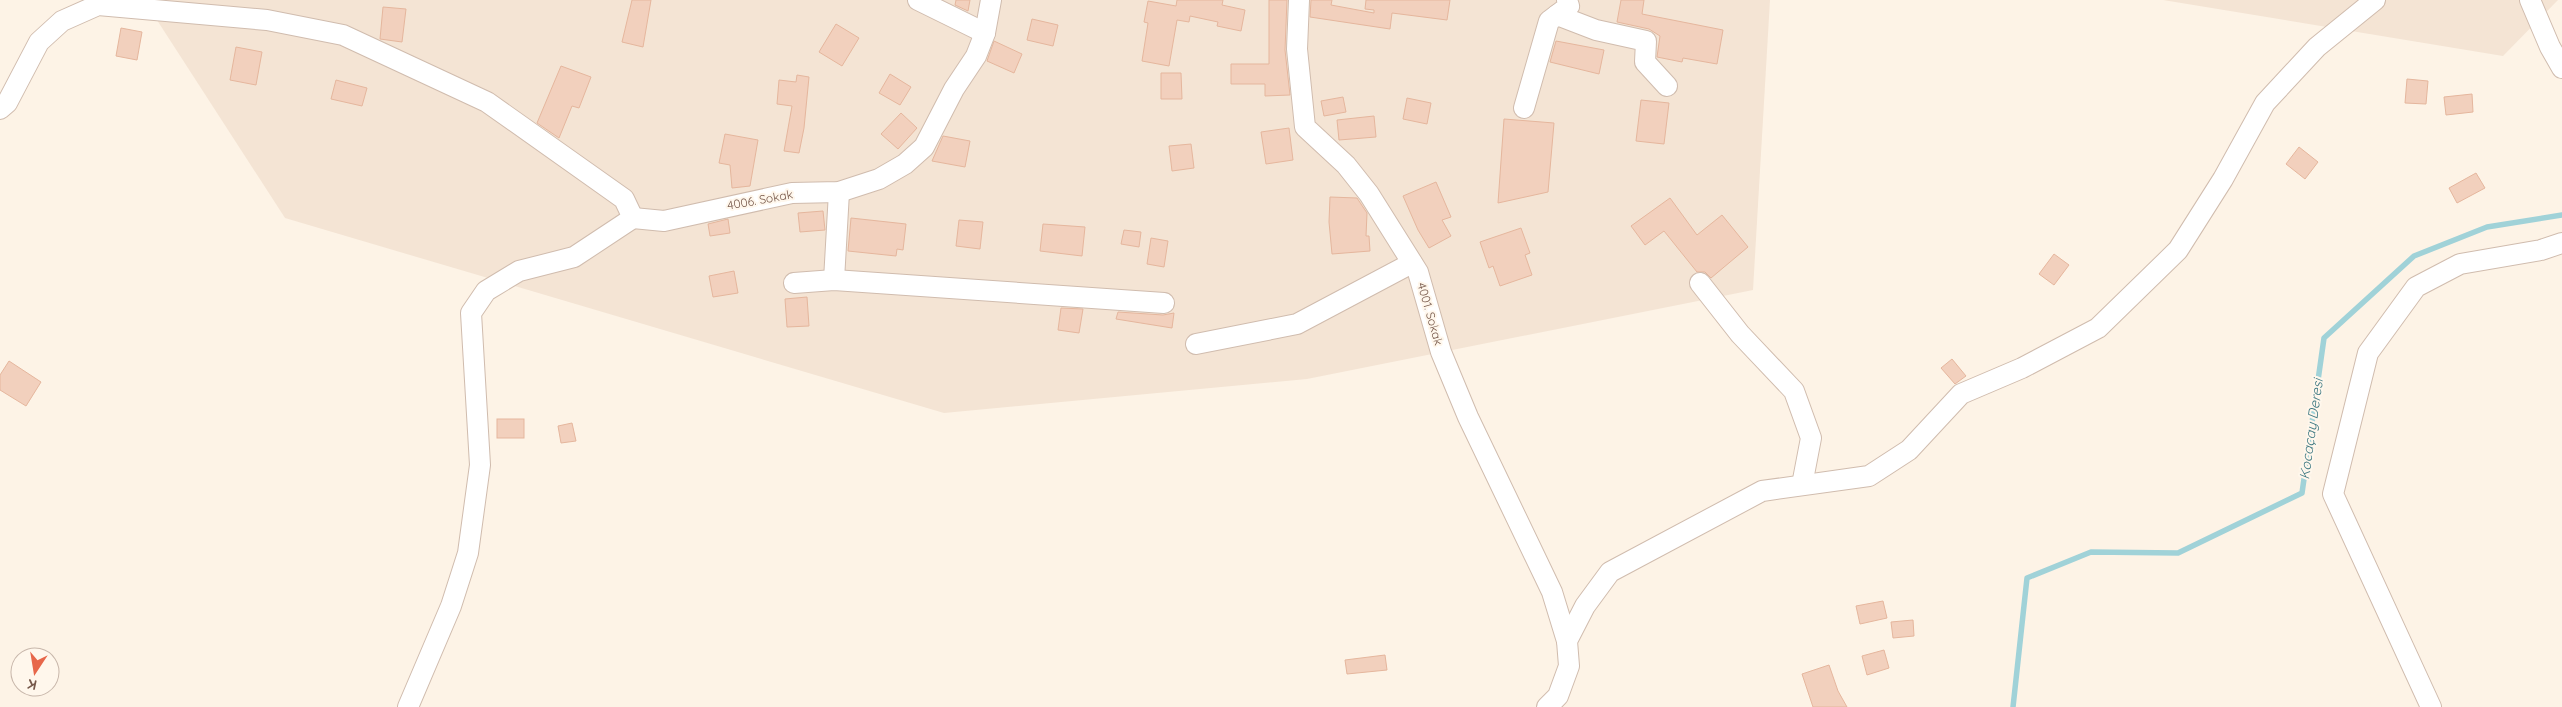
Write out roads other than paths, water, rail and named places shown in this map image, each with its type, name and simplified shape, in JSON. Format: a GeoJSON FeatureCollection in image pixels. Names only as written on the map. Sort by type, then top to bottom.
{"type":"FeatureCollection","features":[{"type":"Feature","properties":{"kind":"street"},"geometry":{"type":"LineString","coordinates":[[918,0],[985,33]]}},
{"type":"Feature","properties":{"kind":"street","name":"4006. Sokak"},"geometry":{"type":"LineString","coordinates":[[632,218],[664,221],[792,193],[839,192],[879,179],[905,164],[924,147],[954,89],[976,56],[985,33],[991,0]]}},
{"type":"Feature","properties":{"kind":"street","name":"4001. Sokak"},"geometry":{"type":"LineString","coordinates":[[1299,0],[1297,49],[1305,127],[1346,165],[1369,194],[1418,272],[1440,352],[1468,417],[1552,592],[1567,641],[1569,666],[1558,696],[1547,707]]}},
{"type":"Feature","properties":{"kind":"street"},"geometry":{"type":"LineString","coordinates":[[1567,641],[1585,606],[1610,572],[1762,491],[1869,476],[1909,450],[1961,394],[2022,368],[2098,328],[2178,250],[2223,179],[2265,103],[2317,47],[2376,0]]}},
{"type":"Feature","properties":{"kind":"street"},"geometry":{"type":"LineString","coordinates":[[2530,0],[2550,47],[2562,68]]}},
{"type":"Feature","properties":{"kind":"street"},"geometry":{"type":"LineString","coordinates":[[0,109],[7,103],[40,42],[62,21],[98,6],[267,20],[343,35],[487,102],[624,199],[632,218],[574,257],[519,271],[486,291],[471,313],[480,465],[468,553],[451,606],[408,707]]}},
{"type":"Feature","properties":{"kind":"street"},"geometry":{"type":"LineString","coordinates":[[1524,108],[1549,21],[1562,7],[1596,30],[1646,41],[1645,62],[1668,86]]}},
{"type":"Feature","properties":{"kind":"street"},"geometry":{"type":"LineString","coordinates":[[834,280],[839,192]]}},
{"type":"Feature","properties":{"kind":"street"},"geometry":{"type":"LineString","coordinates":[[2431,707],[2333,494],[2368,353],[2416,287],[2460,264],[2541,250],[2562,244]]}},
{"type":"Feature","properties":{"kind":"street"},"geometry":{"type":"LineString","coordinates":[[1196,344],[1297,324],[1412,263]]}},
{"type":"Feature","properties":{"kind":"street"},"geometry":{"type":"LineString","coordinates":[[794,283],[834,280],[1164,303]]}},
{"type":"Feature","properties":{"kind":"street"},"geometry":{"type":"LineString","coordinates":[[1700,283],[1740,334],[1794,391],[1811,438],[1802,485]]}},
{"type":"Feature","properties":{"kind":"waterway","name":"Kocaçay Deresi"},"geometry":{"type":"LineString","coordinates":[[2013,707],[2027,578],[2091,552],[2178,553],[2302,493],[2324,338],[2414,256],[2487,227],[2562,215]]}}]}
